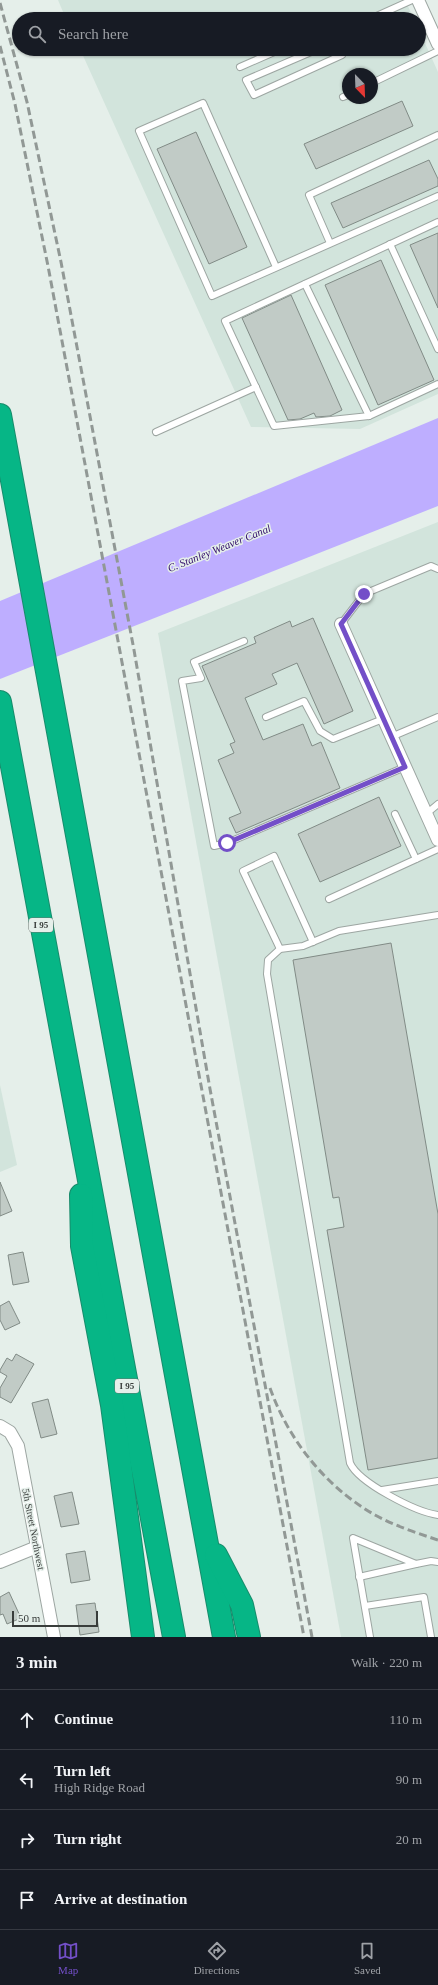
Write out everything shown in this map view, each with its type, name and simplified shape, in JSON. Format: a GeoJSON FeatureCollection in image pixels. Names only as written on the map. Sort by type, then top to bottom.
{"type":"FeatureCollection","features":[{"type":"Feature","properties":{"kind":"highway"},"geometry":{"type":"LineString","coordinates":[[0,415],[224,1637]]}},
{"type":"Feature","properties":{"kind":"highway","name":"I 95"},"geometry":{"type":"LineString","coordinates":[[1,708],[174,1637]]}},
{"type":"Feature","properties":{"kind":"highway"},"geometry":{"type":"LineString","coordinates":[[80,1136],[82,1246],[114,1420],[144,1637]]}},
{"type":"Feature","properties":{"kind":"highway"},"geometry":{"type":"LineString","coordinates":[[205,1536],[242,1605],[249,1637]]}},
{"type":"Feature","properties":{"kind":"street"},"geometry":{"type":"LineString","coordinates":[[418,0],[423,12]]}},
{"type":"Feature","properties":{"kind":"street"},"geometry":{"type":"LineString","coordinates":[[426,18],[438,44]]}},
{"type":"Feature","properties":{"kind":"street"},"geometry":{"type":"LineString","coordinates":[[341,624],[438,840]]}},
{"type":"Feature","properties":{"kind":"street","name":"5th Street Northwest"},"geometry":{"type":"LineString","coordinates":[[2,1427],[16,1439],[18,1446],[54,1637]]}},
{"type":"Feature","properties":{"kind":"street"},"geometry":{"type":"LineString","coordinates":[[0,1562],[37,1547]]}},
{"type":"Feature","properties":{"kind":"lane"},"geometry":{"type":"LineString","coordinates":[[385,12],[412,0]]}},
{"type":"Feature","properties":{"kind":"lane"},"geometry":{"type":"LineString","coordinates":[[378,81],[438,51]]}},
{"type":"Feature","properties":{"kind":"lane"},"geometry":{"type":"LineString","coordinates":[[240,67],[265,56]]}},
{"type":"Feature","properties":{"kind":"lane"},"geometry":{"type":"LineString","coordinates":[[302,56],[246,80],[254,95],[340,56]]}},
{"type":"Feature","properties":{"kind":"lane"},"geometry":{"type":"LineString","coordinates":[[276,267],[203,103],[139,132],[212,296],[438,196]]}},
{"type":"Feature","properties":{"kind":"lane"},"geometry":{"type":"LineString","coordinates":[[330,243],[309,195],[438,135]]}},
{"type":"Feature","properties":{"kind":"lane"},"geometry":{"type":"LineString","coordinates":[[438,222],[225,321],[274,426],[369,416],[438,384]]}},
{"type":"Feature","properties":{"kind":"lane"},"geometry":{"type":"LineString","coordinates":[[390,244],[438,349]]}},
{"type":"Feature","properties":{"kind":"lane"},"geometry":{"type":"LineString","coordinates":[[305,284],[369,416]]}},
{"type":"Feature","properties":{"kind":"lane"},"geometry":{"type":"LineString","coordinates":[[156,432],[256,387]]}},
{"type":"Feature","properties":{"kind":"lane"},"geometry":{"type":"LineString","coordinates":[[341,624],[364,594],[431,566],[438,569]]}},
{"type":"Feature","properties":{"kind":"lane"},"geometry":{"type":"LineString","coordinates":[[244,641],[194,662],[201,678],[182,681],[214,846],[227,843],[405,767]]}},
{"type":"Feature","properties":{"kind":"lane"},"geometry":{"type":"LineString","coordinates":[[266,717],[304,701],[320,731],[333,739],[383,719]]}},
{"type":"Feature","properties":{"kind":"lane"},"geometry":{"type":"LineString","coordinates":[[391,737],[438,717]]}},
{"type":"Feature","properties":{"kind":"lane"},"geometry":{"type":"LineString","coordinates":[[426,814],[438,804]]}},
{"type":"Feature","properties":{"kind":"lane"},"geometry":{"type":"LineString","coordinates":[[395,814],[416,859]]}},
{"type":"Feature","properties":{"kind":"lane"},"geometry":{"type":"LineString","coordinates":[[329,899],[438,849]]}},
{"type":"Feature","properties":{"kind":"lane"},"geometry":{"type":"LineString","coordinates":[[280,949],[243,871],[274,856],[313,942]]}},
{"type":"Feature","properties":{"kind":"lane"},"geometry":{"type":"LineString","coordinates":[[438,915],[339,931],[303,946],[280,949],[268,960],[267,974],[350,1463],[359,1477],[412,1507],[438,1515]]}},
{"type":"Feature","properties":{"kind":"lane"},"geometry":{"type":"LineString","coordinates":[[382,1490],[438,1481]]}},
{"type":"Feature","properties":{"kind":"lane"},"geometry":{"type":"LineString","coordinates":[[370,1637],[352,1538],[416,1564]]}},
{"type":"Feature","properties":{"kind":"lane"},"geometry":{"type":"LineString","coordinates":[[359,1576],[431,1561],[438,1562]]}},
{"type":"Feature","properties":{"kind":"lane"},"geometry":{"type":"LineString","coordinates":[[364,1606],[424,1597],[431,1637]]}},
{"type":"Feature","properties":{"kind":"shaded area"},"geometry":{"type":"Polygon","coordinates":[[[58,0],[405,0],[411,12],[63,12],[58,0]]]}},
{"type":"Feature","properties":{"kind":"shaded area"},"geometry":{"type":"Polygon","coordinates":[[[426,45],[438,72],[438,394],[360,429],[251,427],[83,56],[426,56],[426,45]]]}},
{"type":"Feature","properties":{"kind":"shaded area"},"geometry":{"type":"Polygon","coordinates":[[[438,522],[438,1637],[341,1637],[158,633],[438,522]]]}},
{"type":"Feature","properties":{"kind":"shaded area"},"geometry":{"type":"Polygon","coordinates":[[[0,1085],[17,1165],[0,1172],[0,1085]]]}},
{"type":"Feature","properties":{"kind":"water","name":"C. Stanley Weaver Canal"},"geometry":{"type":"Polygon","coordinates":[[[438,418],[438,506],[0,679],[0,601],[438,418]]]}},
{"type":"Feature","properties":{"kind":"building"},"geometry":{"type":"Polygon","coordinates":[[[402,101],[413,126],[316,169],[304,144],[402,101]]]}},
{"type":"Feature","properties":{"kind":"building"},"geometry":{"type":"Polygon","coordinates":[[[196,132],[247,247],[209,264],[157,149],[196,132]]]}},
{"type":"Feature","properties":{"kind":"building"},"geometry":{"type":"Polygon","coordinates":[[[429,160],[438,179],[438,186],[343,228],[331,203],[429,160]]]}},
{"type":"Feature","properties":{"kind":"building"},"geometry":{"type":"Polygon","coordinates":[[[438,233],[438,308],[410,245],[438,233]]]}},
{"type":"Feature","properties":{"kind":"building"},"geometry":{"type":"Polygon","coordinates":[[[381,260],[434,380],[378,405],[325,285],[381,260]]]}},
{"type":"Feature","properties":{"kind":"building"},"geometry":{"type":"Polygon","coordinates":[[[291,295],[342,410],[330,416],[316,417],[314,413],[300,419],[288,420],[242,318],[291,295]]]}},
{"type":"Feature","properties":{"kind":"building"},"geometry":{"type":"Polygon","coordinates":[[[313,618],[353,711],[324,724],[297,663],[272,674],[277,684],[245,698],[263,740],[303,724],[312,746],[321,742],[340,788],[236,833],[229,818],[241,813],[218,760],[234,753],[230,744],[235,742],[202,666],[256,643],[254,637],[290,621],[292,627],[313,618]]]}},
{"type":"Feature","properties":{"kind":"building"},"geometry":{"type":"Polygon","coordinates":[[[379,797],[401,846],[320,882],[298,834],[379,797]]]}},
{"type":"Feature","properties":{"kind":"building"},"geometry":{"type":"Polygon","coordinates":[[[391,943],[438,1214],[438,1458],[368,1470],[327,1230],[344,1227],[339,1197],[333,1198],[293,960],[391,943]]]}},
{"type":"Feature","properties":{"kind":"building"},"geometry":{"type":"Polygon","coordinates":[[[0,1182],[12,1211],[0,1216],[0,1182]]]}},
{"type":"Feature","properties":{"kind":"building"},"geometry":{"type":"Polygon","coordinates":[[[23,1252],[29,1282],[13,1285],[8,1255],[23,1252]]]}},
{"type":"Feature","properties":{"kind":"building"},"geometry":{"type":"Polygon","coordinates":[[[9,1301],[20,1323],[5,1330],[0,1320],[0,1306],[9,1301]]]}},
{"type":"Feature","properties":{"kind":"building"},"geometry":{"type":"Polygon","coordinates":[[[16,1354],[34,1364],[11,1403],[0,1397],[0,1388],[7,1376],[0,1372],[0,1370],[7,1358],[12,1361],[16,1354]]]}},
{"type":"Feature","properties":{"kind":"building"},"geometry":{"type":"Polygon","coordinates":[[[48,1399],[57,1434],[41,1438],[32,1403],[48,1399]]]}},
{"type":"Feature","properties":{"kind":"building"},"geometry":{"type":"Polygon","coordinates":[[[72,1492],[79,1524],[61,1527],[54,1496],[72,1492]]]}},
{"type":"Feature","properties":{"kind":"building"},"geometry":{"type":"Polygon","coordinates":[[[85,1551],[90,1580],[71,1583],[66,1554],[85,1551]]]}},
{"type":"Feature","properties":{"kind":"building"},"geometry":{"type":"Polygon","coordinates":[[[9,1592],[21,1618],[7,1624],[3,1614],[0,1615],[0,1597],[9,1592]]]}},
{"type":"Feature","properties":{"kind":"building"},"geometry":{"type":"Polygon","coordinates":[[[95,1603],[99,1632],[80,1635],[76,1605],[95,1603]]]}},
{"type":"Feature","properties":{"kind":"railway"},"geometry":{"type":"LineString","coordinates":[[0,3],[12,47]]}},
{"type":"Feature","properties":{"kind":"railway"},"geometry":{"type":"LineString","coordinates":[[0,46],[15,104],[48,266],[304,1637]]}},
{"type":"Feature","properties":{"kind":"railway"},"geometry":{"type":"LineString","coordinates":[[14,56],[27,102],[61,262],[134,650],[210,1089],[312,1637]]}},
{"type":"Feature","properties":{"kind":"railway"},"geometry":{"type":"LineString","coordinates":[[270,1388],[278,1408],[299,1444],[311,1461],[341,1491],[357,1504],[375,1515],[406,1529],[438,1540]]}},
{"type":"Feature","properties":{"kind":"route"},"geometry":{"type":"LineString","coordinates":[[227,843],[405,767],[341,624],[364,594]]}}]}
